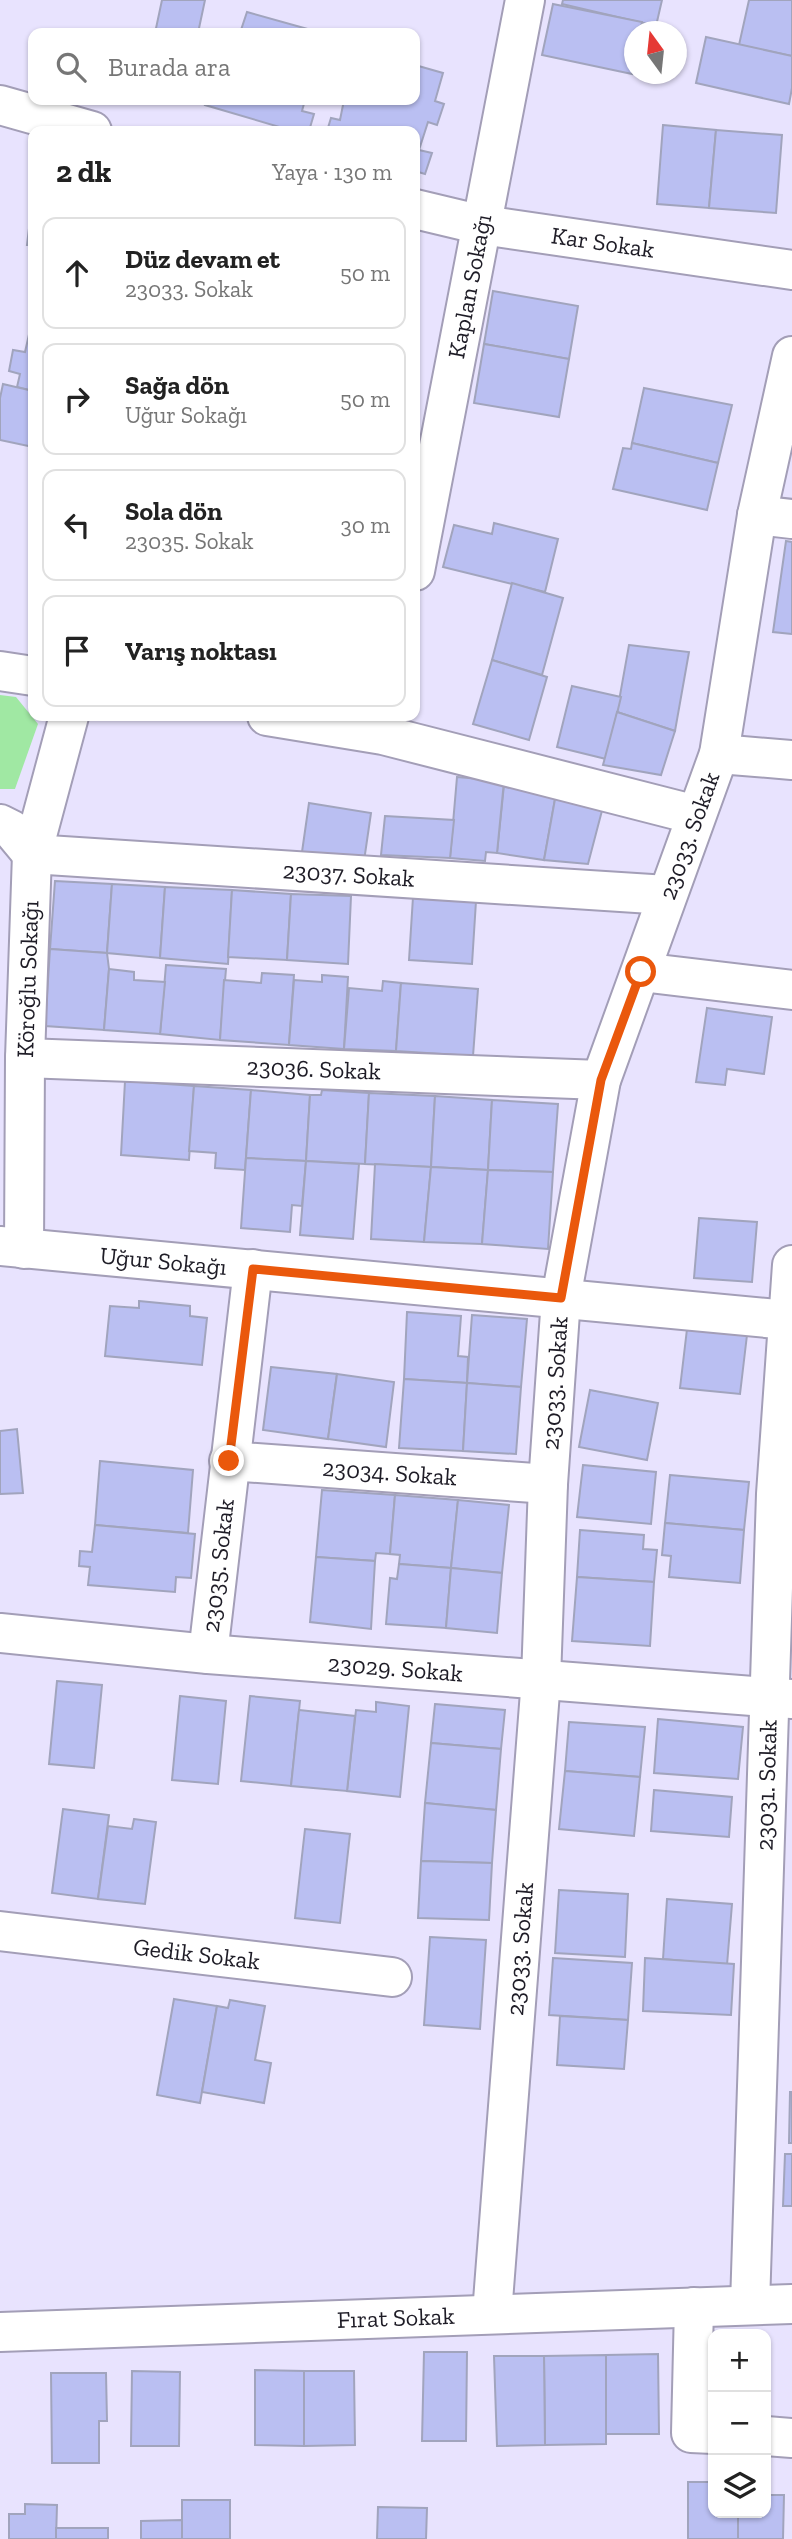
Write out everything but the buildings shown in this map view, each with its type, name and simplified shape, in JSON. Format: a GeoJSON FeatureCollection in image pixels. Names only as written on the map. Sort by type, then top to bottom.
{"type":"FeatureCollection","features":[{"type":"Feature","properties":{"kind":"street","name":"Kaplan Sokağı"},"geometry":{"type":"LineString","coordinates":[[420,545],[525,0]]}},
{"type":"Feature","properties":{"kind":"street"},"geometry":{"type":"LineString","coordinates":[[0,105],[74,126]]}},
{"type":"Feature","properties":{"kind":"street","name":"Kar Sokak"},"geometry":{"type":"LineString","coordinates":[[420,210],[482,225],[792,270]]}},
{"type":"Feature","properties":{"kind":"street","name":"23033. Sokak"},"geometry":{"type":"LineString","coordinates":[[492,2314],[541,1679],[548,1484],[561,1298],[601,1080],[719,754],[775,517],[792,356]]}},
{"type":"Feature","properties":{"kind":"street"},"geometry":{"type":"LineString","coordinates":[[0,671],[28,675]]}},
{"type":"Feature","properties":{"kind":"street","name":"Köroğlu Sokağı"},"geometry":{"type":"LineString","coordinates":[[12,1247],[25,1058],[32,854],[68,721]]}},
{"type":"Feature","properties":{"kind":"street"},"geometry":{"type":"LineString","coordinates":[[326,721],[385,726],[696,815]]}},
{"type":"Feature","properties":{"kind":"street"},"geometry":{"type":"LineString","coordinates":[[719,754],[792,760]]}},
{"type":"Feature","properties":{"kind":"street"},"geometry":{"type":"LineString","coordinates":[[0,824],[12,831],[32,854]]}},
{"type":"Feature","properties":{"kind":"street","name":"23037. Sokak"},"geometry":{"type":"LineString","coordinates":[[32,854],[667,895]]}},
{"type":"Feature","properties":{"kind":"street"},"geometry":{"type":"LineString","coordinates":[[641,972],[792,990]]}},
{"type":"Feature","properties":{"kind":"street","name":"23036. Sokak"},"geometry":{"type":"LineString","coordinates":[[25,1058],[601,1080]]}},
{"type":"Feature","properties":{"kind":"street","name":"Uğur Sokağı"},"geometry":{"type":"LineString","coordinates":[[12,1247],[788,1320]]}},
{"type":"Feature","properties":{"kind":"street","name":"23031. Sokak"},"geometry":{"type":"LineString","coordinates":[[750,2305],[781,1698],[788,1320],[792,1265]]}},
{"type":"Feature","properties":{"kind":"street","name":"23035. Sokak"},"geometry":{"type":"LineString","coordinates":[[208,1654],[253,1269]]}},
{"type":"Feature","properties":{"kind":"street","name":"23034. Sokak"},"geometry":{"type":"LineString","coordinates":[[229,1461],[548,1484]]}},
{"type":"Feature","properties":{"kind":"street","name":"23029. Sokak"},"geometry":{"type":"LineString","coordinates":[[0,1633],[208,1654],[781,1698]]}},
{"type":"Feature","properties":{"kind":"street","name":"Gedik Sokak"},"geometry":{"type":"LineString","coordinates":[[0,1931],[392,1977]]}},
{"type":"Feature","properties":{"kind":"street","name":"Fırat Sokak"},"geometry":{"type":"LineString","coordinates":[[0,2332],[792,2304]]}},
{"type":"Feature","properties":{"kind":"street"},"geometry":{"type":"LineString","coordinates":[[694,2307],[691,2433],[708,2434]]}},
{"type":"Feature","properties":{"kind":"street"},"geometry":{"type":"LineString","coordinates":[[771,2436],[792,2438]]}},
{"type":"Feature","properties":{"kind":"green space"},"geometry":{"type":"Polygon","coordinates":[[[0,695],[16,697],[28,712],[28,721],[36,721],[38,724],[15,789],[0,789],[0,695]]]}},
{"type":"Feature","properties":{"kind":"route"},"geometry":{"type":"LineString","coordinates":[[229,1461],[253,1269],[561,1298],[601,1080],[641,972]]}}]}
